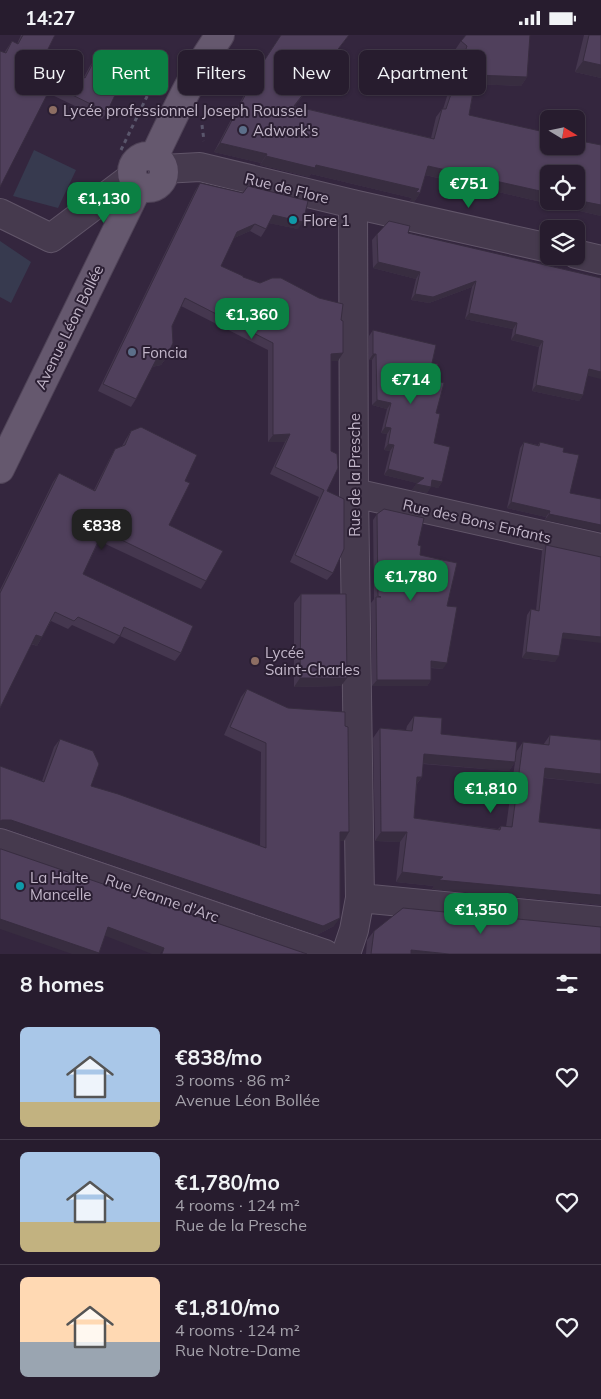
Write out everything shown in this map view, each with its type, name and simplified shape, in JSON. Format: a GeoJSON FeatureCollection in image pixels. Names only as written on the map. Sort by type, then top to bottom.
{"type":"FeatureCollection","features":[{"type":"Feature","properties":{"kind":"main road"},"geometry":{"type":"LineString","coordinates":[[136,181],[149,188],[159,183],[162,179],[159,163],[181,99],[220,35]]}},
{"type":"Feature","properties":{"kind":"main road","name":"Avenue Léon Bollée"},"geometry":{"type":"LineString","coordinates":[[0,469],[136,181]]}},
{"type":"Feature","properties":{"kind":"street","name":"Rue de Flore"},"geometry":{"type":"LineString","coordinates":[[159,163],[200,167],[353,205],[540,246]]}},
{"type":"Feature","properties":{"kind":"street"},"geometry":{"type":"LineString","coordinates":[[0,213],[51,238],[136,181]]}},
{"type":"Feature","properties":{"kind":"street","name":"Rue de la Presche"},"geometry":{"type":"LineString","coordinates":[[346,954],[354,929],[360,898],[354,493],[353,205]]}},
{"type":"Feature","properties":{"kind":"street"},"geometry":{"type":"LineString","coordinates":[[585,257],[601,260]]}},
{"type":"Feature","properties":{"kind":"street","name":"Rue des Bons Enfants"},"geometry":{"type":"LineString","coordinates":[[354,493],[601,548]]}},
{"type":"Feature","properties":{"kind":"street","name":"Rue Jeanne d'Arc"},"geometry":{"type":"LineString","coordinates":[[0,843],[325,954]]}},
{"type":"Feature","properties":{"kind":"street"},"geometry":{"type":"LineString","coordinates":[[360,898],[601,921]]}},
{"type":"Feature","properties":{"kind":"shaded area"},"geometry":{"type":"Polygon","coordinates":[[[34,150],[76,170],[58,208],[13,196],[34,150]]]}},
{"type":"Feature","properties":{"kind":"shaded area"},"geometry":{"type":"Polygon","coordinates":[[[0,241],[31,262],[11,303],[0,297],[0,241]]]}},
{"type":"Feature","properties":{"kind":"building"},"geometry":{"type":"Polygon","coordinates":[[[23,35],[55,35],[48,50],[15,50],[15,95],[47,95],[0,187],[0,51],[6,53],[12,41],[18,44],[23,35]]]}},
{"type":"Feature","properties":{"kind":"building"},"geometry":{"type":"Polygon","coordinates":[[[281,35],[349,35],[337,50],[274,50],[274,95],[303,95],[294,106],[434,139],[442,109],[446,109],[451,95],[472,95],[469,115],[540,131],[540,155],[585,155],[585,142],[601,145],[601,205],[585,202],[585,165],[540,165],[540,191],[428,166],[420,193],[416,192],[419,189],[316,165],[315,168],[220,143],[245,95],[264,95],[264,61],[281,35]]]}},
{"type":"Feature","properties":{"kind":"building"},"geometry":{"type":"Polygon","coordinates":[[[466,35],[530,35],[527,77],[486,75],[486,50],[466,50],[467,46],[461,41],[466,35]]]}},
{"type":"Feature","properties":{"kind":"building"},"geometry":{"type":"Polygon","coordinates":[[[589,35],[601,35],[601,65],[583,61],[589,35]]]}},
{"type":"Feature","properties":{"kind":"building"},"geometry":{"type":"Polygon","coordinates":[[[93,63],[93,95],[115,95],[107,112],[72,95],[83,95],[83,77],[85,78],[93,63]]]}},
{"type":"Feature","properties":{"kind":"building"},"geometry":{"type":"Polygon","coordinates":[[[200,183],[243,193],[248,186],[308,201],[303,222],[273,215],[266,229],[255,224],[237,232],[221,266],[260,283],[272,278],[281,278],[319,298],[343,304],[341,320],[343,321],[343,353],[331,354],[331,451],[337,454],[338,468],[327,491],[344,499],[344,549],[333,573],[295,555],[324,490],[275,467],[290,434],[273,435],[273,343],[185,298],[172,326],[173,343],[166,358],[156,360],[136,399],[103,384],[200,183]]]}},
{"type":"Feature","properties":{"kind":"building"},"geometry":{"type":"Polygon","coordinates":[[[389,221],[410,226],[408,233],[601,278],[601,372],[589,369],[583,395],[536,385],[543,341],[515,334],[517,323],[469,313],[476,281],[433,297],[415,294],[420,272],[378,262],[377,234],[389,221]]]}},
{"type":"Feature","properties":{"kind":"building"},"geometry":{"type":"Polygon","coordinates":[[[373,330],[436,345],[432,363],[438,364],[434,380],[444,383],[436,413],[440,414],[434,443],[450,447],[442,482],[432,480],[431,487],[416,484],[424,478],[388,469],[394,445],[388,444],[391,428],[385,427],[391,403],[377,400],[376,354],[373,354],[373,330]]]}},
{"type":"Feature","properties":{"kind":"building"},"geometry":{"type":"Polygon","coordinates":[[[141,427],[197,455],[185,481],[190,483],[169,525],[223,551],[206,581],[103,531],[83,574],[193,626],[181,653],[124,627],[120,636],[78,617],[74,621],[55,612],[42,637],[36,635],[0,708],[0,593],[59,473],[95,491],[115,449],[125,445],[131,431],[141,427]]]}},
{"type":"Feature","properties":{"kind":"building"},"geometry":{"type":"Polygon","coordinates":[[[524,442],[539,446],[540,442],[564,448],[563,452],[579,455],[570,493],[601,499],[601,525],[549,514],[550,511],[511,502],[524,442]]]}},
{"type":"Feature","properties":{"kind":"building"},"geometry":{"type":"Polygon","coordinates":[[[384,509],[424,518],[418,545],[421,546],[420,555],[457,563],[447,606],[457,607],[447,663],[431,661],[431,680],[377,680],[376,597],[381,597],[378,596],[377,514],[384,509]]]}},
{"type":"Feature","properties":{"kind":"building"},"geometry":{"type":"Polygon","coordinates":[[[546,545],[601,557],[601,637],[563,633],[559,656],[526,652],[531,609],[539,611],[546,545]]]}},
{"type":"Feature","properties":{"kind":"building"},"geometry":{"type":"Polygon","coordinates":[[[301,594],[346,594],[347,678],[300,678],[301,594]]]}},
{"type":"Feature","properties":{"kind":"building"},"geometry":{"type":"Polygon","coordinates":[[[247,689],[288,708],[345,712],[345,726],[348,727],[349,832],[340,832],[340,918],[323,926],[11,820],[0,821],[0,766],[44,782],[60,739],[93,751],[99,764],[91,786],[266,848],[266,743],[230,727],[247,689]]]}},
{"type":"Feature","properties":{"kind":"building"},"geometry":{"type":"Polygon","coordinates":[[[414,716],[442,718],[441,734],[517,742],[515,762],[424,754],[422,777],[417,777],[414,818],[500,830],[501,826],[512,827],[523,742],[549,745],[550,735],[601,740],[601,774],[545,768],[539,822],[601,829],[601,895],[439,880],[443,877],[402,872],[407,832],[381,832],[380,728],[412,731],[414,716]]]}},
{"type":"Feature","properties":{"kind":"building"},"geometry":{"type":"Polygon","coordinates":[[[0,849],[307,954],[162,954],[164,948],[108,927],[99,953],[0,919],[0,849]]]}},
{"type":"Feature","properties":{"kind":"building"},"geometry":{"type":"Polygon","coordinates":[[[403,908],[601,927],[601,954],[449,954],[411,950],[411,954],[371,954],[374,931],[403,908]]]}},
{"type":"Feature","properties":{"kind":"place","name":"Lycée professionnel Joseph Roussel"},"geometry":{"type":"Point","coordinates":[53,110]}},
{"type":"Feature","properties":{"kind":"place","name":"Adwork's"},"geometry":{"type":"Point","coordinates":[243,130]}},
{"type":"Feature","properties":{"kind":"place","name":"Flore 1"},"geometry":{"type":"Point","coordinates":[293,220]}},
{"type":"Feature","properties":{"kind":"place","name":"Foncia"},"geometry":{"type":"Point","coordinates":[132,352]}},
{"type":"Feature","properties":{"kind":"place","name":"Lycée Saint-Charles"},"geometry":{"type":"Point","coordinates":[255,661]}},
{"type":"Feature","properties":{"kind":"place","name":"La Halte Mancelle"},"geometry":{"type":"Point","coordinates":[20,886]}}]}
